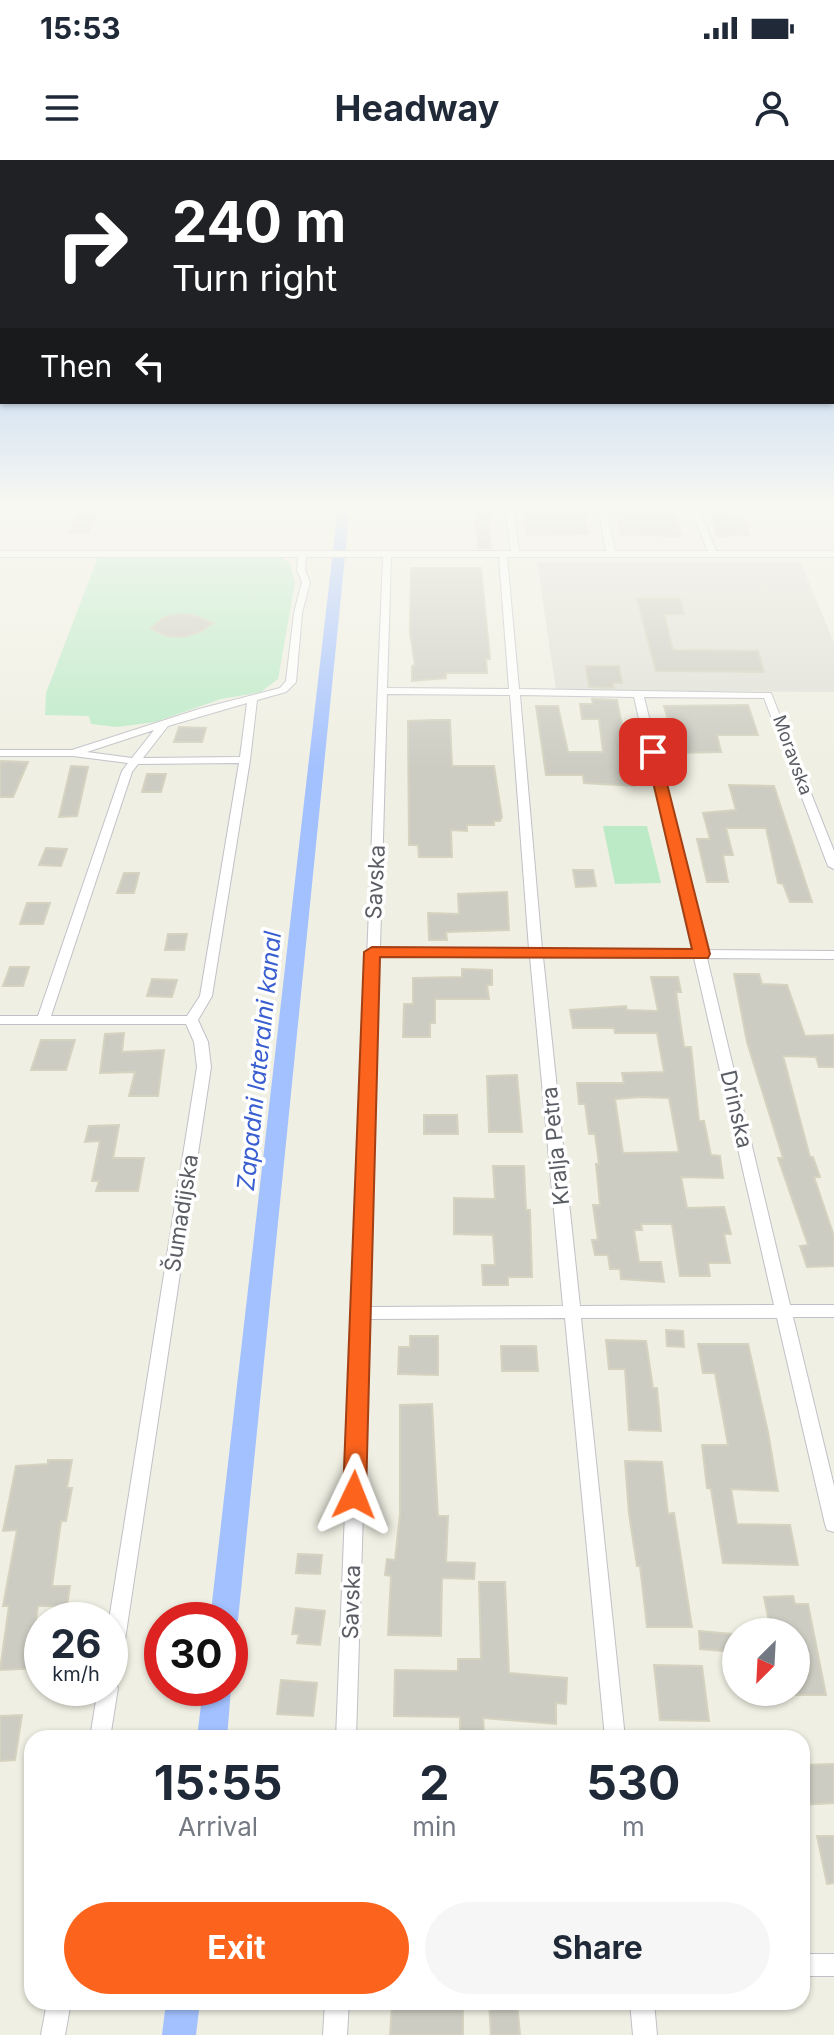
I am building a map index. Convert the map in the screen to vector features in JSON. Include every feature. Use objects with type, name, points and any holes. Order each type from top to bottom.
[{"type":"street","points":[[73,753],[225,704],[252,700],[283,690],[291,682],[303,594]]},
{"type":"street","name":"Savska","points":[[346,1730],[386,594]]},
{"type":"street","name":"Kralja Petra","points":[[510,594],[513,692],[536,953],[614,1730]]},
{"type":"street","points":[[384,691],[638,694]]},
{"type":"street","name":"Moravska","points":[[638,694],[763,694],[773,702],[834,866]]},
{"type":"street","name":"Drinska","points":[[638,694],[702,954],[834,1524]]},
{"type":"street","points":[[0,1020],[191,1020],[206,996],[252,700]]},
{"type":"street","points":[[43,1020],[121,786],[135,761],[164,724]]},
{"type":"street","points":[[0,753],[73,753],[135,761],[245,760]]},
{"type":"street","points":[[372,952],[834,955]]},
{"type":"street","name":"Šumadijska","points":[[121,1602],[204,1067],[201,1042],[191,1020]]},
{"type":"street","points":[[361,1313],[834,1311]]},
{"type":"street","points":[[101,1730],[105,1706]]},
{"type":"street","points":[[810,1965],[834,1965]]},
{"type":"street","points":[[53,2035],[58,2010]]},
{"type":"street","points":[[335,2035],[337,2010]]},
{"type":"street","points":[[643,2010],[645,2035]]},
{"type":"shaded area","points":[[542,594],[814,594],[834,643],[834,692],[556,690]]},
{"type":"green space","points":[[84,594],[293,594],[278,679],[261,692],[221,699],[155,722],[117,727],[91,724],[89,716],[45,715],[46,693]]},
{"type":"green space","points":[[603,826],[647,826],[661,883],[615,884]]},
{"type":"building","points":[[411,594],[484,594],[490,659],[486,659],[487,673],[446,673],[446,678],[412,681],[412,666],[415,665],[410,633]]},
{"type":"building","points":[[637,599],[680,599],[684,614],[664,614],[673,650],[758,651],[764,672],[656,671]]},
{"type":"building","points":[[181,614],[213,623],[200,632],[184,637],[166,636],[151,628],[165,617]]},
{"type":"building","points":[[586,666],[619,666],[622,683],[613,683],[614,688],[589,687]]},
{"type":"building","points":[[592,699],[617,700],[634,786],[584,783],[583,775],[546,775],[536,706],[558,706],[568,752],[603,752],[599,719],[582,719],[580,704],[593,704]]},
{"type":"building","points":[[748,705],[758,735],[717,735],[721,752],[676,753],[665,720],[668,720],[664,706]]},
{"type":"building","points":[[450,720],[452,766],[494,766],[502,817],[500,821],[494,821],[494,825],[467,825],[467,831],[451,830],[452,857],[419,857],[418,845],[409,845],[408,721]]},
{"type":"building","points":[[179,727],[206,728],[202,742],[174,742]]},
{"type":"building","points":[[0,761],[28,762],[13,797],[0,797]]},
{"type":"building","points":[[71,766],[88,767],[77,816],[59,817]]},
{"type":"building","points":[[147,774],[166,774],[161,792],[142,792]]},
{"type":"building","points":[[729,785],[774,786],[812,902],[790,902],[783,884],[778,883],[766,828],[726,828],[733,855],[723,855],[728,882],[707,882],[697,839],[710,839],[703,813],[736,810]]},
{"type":"building","points":[[46,848],[67,849],[61,866],[39,865]]},
{"type":"building","points":[[573,870],[593,870],[596,886],[576,887]]},
{"type":"building","points":[[124,873],[139,873],[134,893],[117,893]]},
{"type":"building","points":[[507,892],[509,930],[446,932],[447,940],[429,940],[428,913],[459,914],[458,894]]},
{"type":"building","points":[[27,903],[50,903],[43,924],[20,924]]},
{"type":"building","points":[[168,934],[187,934],[184,950],[165,950]]},
{"type":"building","points":[[10,967],[29,967],[23,986],[3,986]]},
{"type":"building","points":[[462,969],[492,970],[492,985],[487,985],[489,999],[435,999],[435,1023],[430,1023],[430,1037],[403,1037],[404,1004],[413,1004],[413,978],[462,977]]},
{"type":"building","points":[[734,974],[759,974],[762,984],[787,985],[805,1036],[834,1035],[834,1067],[819,1067],[816,1057],[783,1056],[810,1157],[813,1157],[820,1177],[814,1177],[834,1236],[834,1266],[807,1267],[800,1246],[808,1245],[778,1158],[783,1158],[747,1042]]},
{"type":"building","points":[[651,977],[678,977],[681,992],[676,992],[684,1047],[691,1047],[699,1121],[704,1121],[711,1155],[720,1156],[723,1178],[681,1177],[687,1208],[724,1207],[731,1234],[724,1234],[730,1263],[708,1263],[710,1276],[680,1276],[672,1224],[641,1224],[642,1230],[634,1230],[639,1262],[661,1262],[664,1282],[621,1279],[620,1269],[610,1269],[608,1255],[595,1255],[592,1240],[598,1240],[593,1205],[600,1205],[596,1164],[599,1164],[595,1134],[589,1134],[585,1104],[579,1104],[577,1083],[624,1083],[622,1073],[664,1072],[657,1033],[615,1033],[614,1028],[573,1028],[570,1010],[626,1006],[627,1010],[658,1011]],"holes":[[[669,1098],[679,1152],[623,1153],[615,1099]]]},
{"type":"building","points":[[152,979],[177,980],[172,997],[147,996]]},
{"type":"building","points":[[124,1033],[122,1052],[164,1050],[158,1096],[129,1096],[135,1072],[100,1073],[105,1034]]},
{"type":"building","points":[[41,1040],[75,1040],[66,1070],[31,1070]]},
{"type":"building","points":[[517,1075],[522,1132],[489,1132],[487,1076]]},
{"type":"building","points":[[424,1115],[457,1115],[458,1134],[424,1134]]},
{"type":"building","points":[[119,1125],[113,1158],[144,1158],[138,1191],[96,1191],[99,1181],[92,1181],[100,1141],[85,1142],[89,1126]]},
{"type":"building","points":[[493,1166],[524,1166],[526,1210],[530,1210],[532,1277],[508,1277],[508,1285],[483,1285],[482,1265],[495,1265],[493,1235],[454,1234],[454,1198],[495,1199]]},
{"type":"building","points":[[666,1330],[683,1331],[684,1347],[667,1346]]},
{"type":"building","points":[[410,1336],[438,1336],[438,1375],[398,1374],[399,1347],[410,1347]]},
{"type":"building","points":[[606,1340],[646,1341],[653,1388],[657,1388],[661,1431],[629,1430],[625,1369],[609,1369]]},
{"type":"building","points":[[698,1344],[748,1344],[778,1491],[731,1489],[737,1524],[790,1525],[798,1565],[723,1563],[711,1489],[707,1488],[702,1445],[728,1445],[715,1373],[703,1373]]},
{"type":"building","points":[[501,1346],[536,1346],[538,1371],[502,1371]]},
{"type":"building","points":[[432,1404],[438,1516],[448,1516],[446,1562],[475,1563],[474,1579],[442,1578],[441,1636],[388,1635],[391,1576],[385,1575],[387,1559],[395,1560],[400,1514],[400,1405]]},
{"type":"building","points":[[48,1460],[72,1460],[67,1488],[72,1488],[66,1521],[61,1521],[52,1586],[70,1586],[68,1602],[24,1602],[24,1669],[0,1670],[9,1606],[3,1606],[17,1530],[3,1531],[16,1466],[48,1464]]},
{"type":"building","points":[[625,1461],[662,1462],[668,1514],[674,1513],[692,1627],[647,1627],[640,1566],[637,1566],[629,1514]]},
{"type":"building","points":[[298,1554],[322,1555],[320,1574],[296,1573]]},
{"type":"building","points":[[479,1582],[505,1582],[509,1673],[567,1678],[566,1704],[556,1703],[556,1724],[483,1718],[484,1730],[460,1730],[460,1717],[394,1716],[395,1670],[458,1671],[458,1659],[481,1659]]},
{"type":"building","points":[[793,1596],[795,1604],[808,1604],[826,1695],[810,1695],[810,1618],[768,1618],[764,1597]]},
{"type":"building","points":[[296,1608],[325,1611],[320,1645],[297,1643],[299,1634],[292,1634]]},
{"type":"building","points":[[699,1631],[722,1633],[722,1651],[700,1649]]},
{"type":"building","points":[[654,1665],[702,1666],[709,1721],[660,1720]]},
{"type":"building","points":[[281,1680],[317,1683],[313,1716],[277,1714]]},
{"type":"building","points":[[22,1715],[15,1760],[0,1761],[0,1716]]},
{"type":"building","points":[[834,1764],[834,1803],[810,1804],[810,1765]]},
{"type":"building","points":[[817,1836],[834,1836],[834,1883],[827,1884]]},
{"type":"building","points":[[392,2010],[463,2010],[463,2035],[390,2035]]},
{"type":"building","points":[[489,2010],[518,2010],[520,2035],[491,2035]]},
{"type":"waterway","name":"Zapadni lateralni kanal","points":[[226,1602],[335,594]]},
{"type":"waterway","name":"Zapadni lateralni kanal","points":[[213,1730],[215,1706]]},
{"type":"waterway","name":"Zapadni lateralni kanal","points":[[179,2035],[182,2010]]},
{"type":"route","points":[[354,1495],[372,952],[702,954],[653,752]]}]
